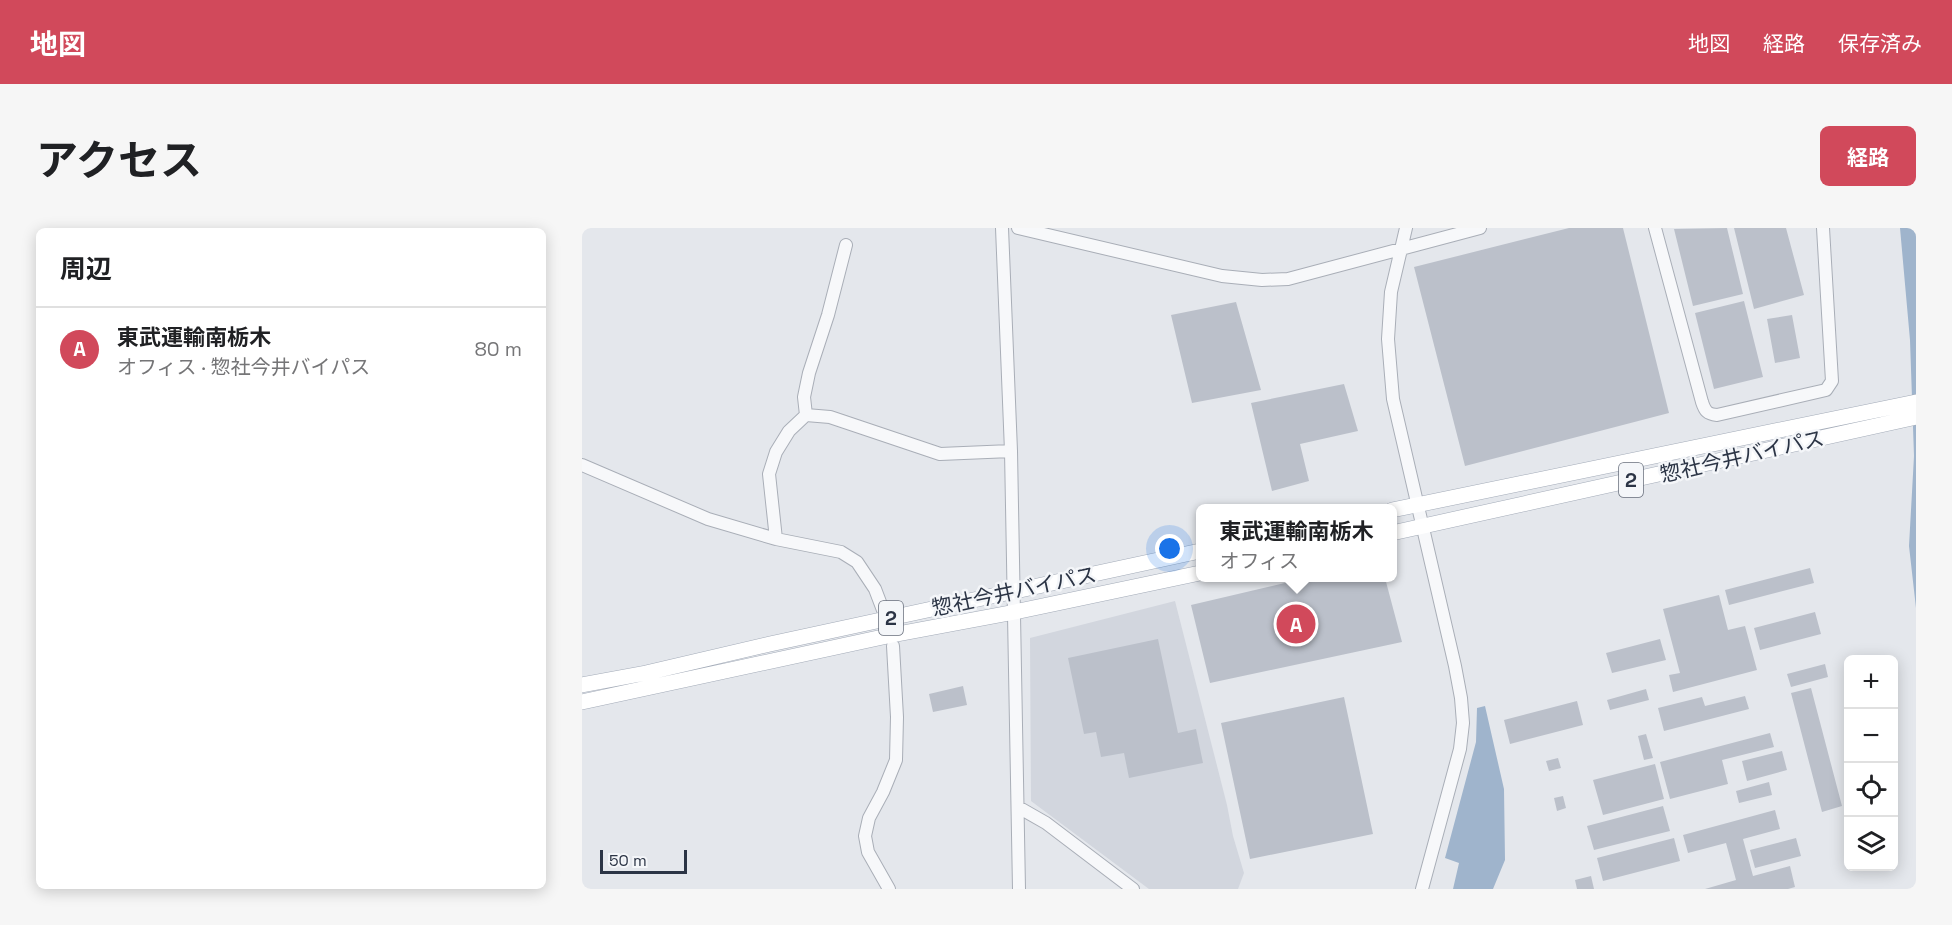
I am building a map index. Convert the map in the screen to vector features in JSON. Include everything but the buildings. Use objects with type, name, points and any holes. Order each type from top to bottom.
[{"type":"main road","name":"惣社今井バイパス","points":[[1397,532],[1870,420],[1916,402]]},
{"type":"main road","name":"惣社今井バイパス","points":[[1397,509],[1870,420],[1916,417]]},
{"type":"main road","name":"惣社今井バイパス","points":[[582,685],[646,673],[1196,552]]},
{"type":"main road","name":"惣社今井バイパス","points":[[582,702],[892,635],[1196,574]]},
{"type":"street","points":[[1002,228],[1011,451],[1019,889]]},
{"type":"street","points":[[1018,228],[1222,276],[1262,280],[1288,279],[1480,228]]},
{"type":"street","points":[[1406,228],[1391,292],[1388,339],[1393,399],[1455,666],[1463,723],[1460,749],[1422,889]]},
{"type":"street","points":[[1655,228],[1701,402],[1705,411],[1717,415],[1826,390],[1832,381],[1823,228]]},
{"type":"street","points":[[806,415],[804,397],[807,381],[828,315],[846,245]]},
{"type":"street","points":[[776,539],[769,474],[776,452],[789,431],[806,415],[830,417],[940,454],[1011,451]]},
{"type":"street","points":[[582,465],[708,519],[776,539],[841,552],[857,562],[875,589],[883,610]]},
{"type":"street","points":[[889,889],[868,852],[865,836],[869,818],[896,760],[897,717],[893,646]]},
{"type":"street","points":[[1018,807],[1046,823],[1133,889]]},
{"type":"shaded area","points":[[1175,601],[1244,873],[1238,889],[1149,889],[1031,801],[1030,638]]},
{"type":"water","points":[[1900,228],[1916,228],[1916,608],[1909,546],[1914,456],[1910,340]]},
{"type":"water","points":[[1485,706],[1504,789],[1505,860],[1493,889],[1453,889],[1459,863],[1445,858],[1476,742],[1477,708]]},
{"type":"place","name":"東武運輸南栃木","points":[[1296,624]]}]
